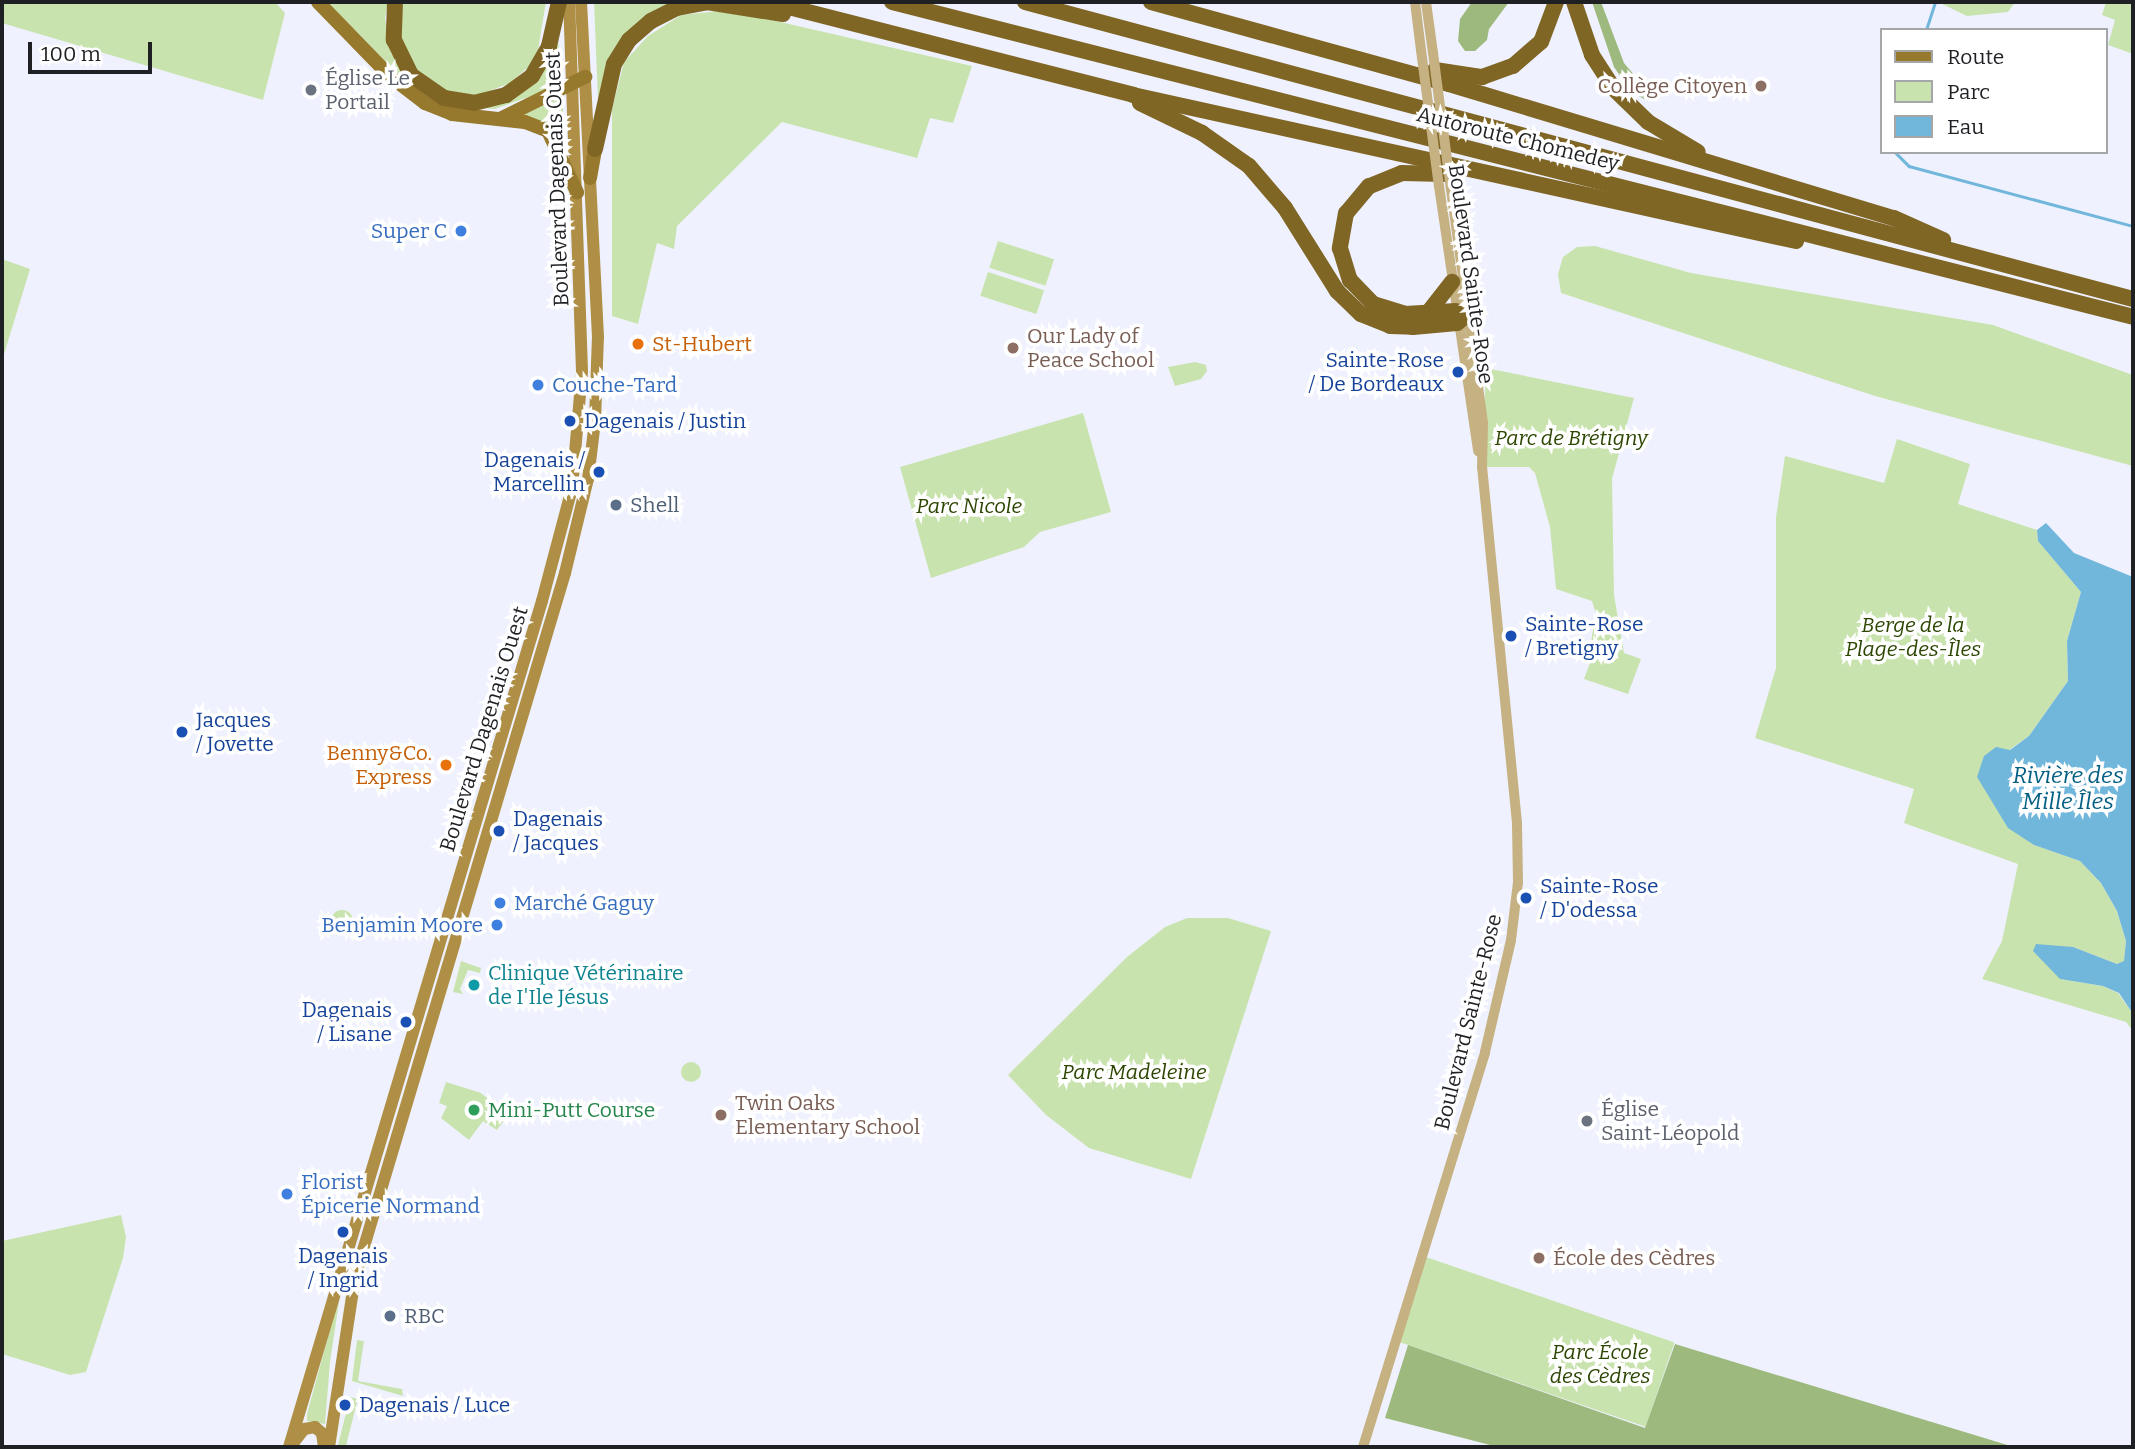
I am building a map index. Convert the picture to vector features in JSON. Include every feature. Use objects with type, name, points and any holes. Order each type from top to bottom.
[{"type":"highway","points":[[395,2],[394,40],[411,75],[444,98],[474,103],[506,95],[532,76],[549,46],[559,2]]},
{"type":"highway","points":[[769,2],[1113,90],[1724,229],[1912,261]]},
{"type":"highway","name":"Autoroute Chomedey","points":[[892,2],[2133,317]]},
{"type":"highway","name":"Autoroute Chomedey","points":[[1025,2],[2133,299]]},
{"type":"highway","points":[[1150,2],[1370,61],[1894,218],[1990,260]]},
{"type":"highway","points":[[1370,61],[1475,77],[1497,74],[1536,48],[1549,25],[1556,2]]},
{"type":"highway","points":[[1574,2],[1592,55],[1627,104],[1656,128],[1725,167]]},
{"type":"highway","points":[[595,149],[606,87],[617,58],[640,30],[677,8],[720,3],[886,33]]},
{"type":"highway","points":[[1113,90],[1202,133],[1249,166],[1285,208],[1337,291],[1361,314],[1398,327],[1460,316]]},
{"type":"highway","points":[[1460,316],[1386,310],[1358,291],[1340,254],[1346,213],[1363,190],[1394,174],[1488,175]]},
{"type":"highway","points":[[1427,314],[1452,282]]},
{"type":"main road","points":[[318,2],[418,99],[452,114],[502,118],[548,131],[578,192]]},
{"type":"main road","name":"Boulevard Dagenais Ouest","points":[[327,1447],[355,1277],[584,502],[598,368],[590,178],[569,2]]},
{"type":"main road","name":"Boulevard Dagenais Ouest","points":[[289,1447],[563,530],[576,456],[582,388],[578,192],[581,2]]},
{"type":"main road","points":[[502,118],[579,81]]},
{"type":"main road","points":[[590,178],[595,149]]},
{"type":"main road","points":[[289,1447],[304,1429],[312,1427],[322,1433],[327,1447]]},
{"type":"street","name":"Boulevard Sainte-Rose","points":[[1363,1447],[1485,1052],[1482,1045],[1511,940],[1518,882],[1517,823],[1482,467],[1460,316],[1451,189],[1427,52],[1415,2]]},
{"type":"street","name":"Boulevard Sainte-Rose","points":[[1426,2],[1427,52],[1439,186],[1452,282],[1460,316]]},
{"type":"green space","points":[[2,2],[275,2],[285,13],[263,100],[2,23]]},
{"type":"green space","points":[[327,2],[388,2],[385,18],[391,53],[421,92],[504,102],[558,38],[562,85],[495,109],[439,104],[408,84]]},
{"type":"green space","points":[[403,2],[546,2],[538,50],[533,63],[510,83],[479,95],[451,94],[416,71],[402,49],[398,19]]},
{"type":"green space","points":[[594,2],[678,2],[609,60],[598,100]]},
{"type":"green space","points":[[1472,2],[1509,2],[1489,29],[1487,40],[1475,51],[1465,51],[1458,41],[1460,19]]},
{"type":"green space","points":[[1592,2],[1601,2],[1624,63],[1652,96],[1648,101],[1631,92],[1614,67]]},
{"type":"green space","points":[[1938,2],[2015,2],[2008,12],[1967,16]]},
{"type":"green space","points":[[2106,2],[2133,2],[2133,54],[2108,45],[2115,20],[2102,15]]},
{"type":"green space","points":[[728,10],[972,66],[953,123],[930,118],[917,158],[782,122],[677,226],[674,249],[657,243],[638,324],[612,316],[612,109],[624,62],[648,36],[681,15]]},
{"type":"green space","points":[[563,97],[563,147],[515,118],[537,108]]},
{"type":"green space","points":[[998,241],[1054,259],[1045,286],[989,268]]},
{"type":"green space","points":[[1595,246],[1691,273],[1993,325],[2133,375],[2133,466],[1875,396],[1561,293],[1558,274],[1563,257],[1577,247]]},
{"type":"green space","points":[[2,259],[30,269],[2,361]]},
{"type":"green space","points":[[988,272],[1044,290],[1036,314],[980,296]]},
{"type":"green space","points":[[1195,362],[1206,365],[1207,371],[1201,379],[1175,386],[1168,367]]},
{"type":"green space","name":"Parc de Brétigny","points":[[1486,368],[1634,398],[1612,479],[1614,595],[1624,653],[1641,659],[1628,694],[1584,679],[1597,644],[1591,641],[1596,614],[1592,601],[1556,589],[1550,527],[1535,473],[1529,467],[1482,467]]},
{"type":"green space","name":"Parc Nicole","points":[[1083,413],[1111,512],[1040,532],[1024,547],[931,578],[900,467]]},
{"type":"green space","name":"Berge de la Plage-des-Îles","points":[[1897,439],[1970,464],[1958,504],[2037,530],[2038,541],[2081,592],[2067,641],[2068,681],[2029,736],[2009,750],[2034,845],[2080,861],[2101,883],[2117,911],[2126,941],[2124,962],[2117,964],[2073,947],[2060,979],[2103,986],[2118,993],[2133,1014],[2133,1031],[2126,1022],[1982,979],[2002,941],[2018,864],[1904,823],[1914,789],[1755,738],[1776,668],[1776,517],[1785,456],[1884,483]]},
{"type":"green space","points":[[342,910],[350,913],[353,921],[350,929],[342,932],[334,929],[331,921],[334,913]]},
{"type":"green space","name":"Parc Madeleine","points":[[1187,918],[1228,918],[1271,931],[1191,1179],[1089,1148],[1046,1115],[1008,1075],[1127,957],[1165,927]]},
{"type":"green space","points":[[461,961],[481,968],[480,973],[468,970],[460,989],[463,994],[453,992]]},
{"type":"green space","points":[[687,1062],[695,1062],[701,1072],[695,1082],[687,1082],[681,1076],[681,1068]]},
{"type":"green space","name":"Mini-Putt Course","points":[[446,1082],[481,1093],[508,1115],[497,1130],[483,1121],[469,1140],[441,1118],[447,1106],[439,1103]]},
{"type":"green space","points":[[121,1215],[126,1237],[123,1258],[86,1372],[70,1375],[2,1354],[2,1241]]},
{"type":"green space","name":"Parc École des Cèdres","points":[[1423,1256],[1675,1343],[1646,1427],[1394,1340]]},
{"type":"green space","points":[[341,1289],[330,1362],[325,1424],[307,1421],[307,1414]]},
{"type":"green space","points":[[357,1340],[364,1341],[358,1381],[402,1389],[403,1396],[352,1381]]},
{"type":"green space","points":[[1675,1344],[2014,1447],[1498,1447],[1385,1418],[1408,1345],[1645,1428]]},
{"type":"green space","points":[[350,1397],[358,1399],[346,1447],[338,1446]]},
{"type":"water","name":"Rivière des Mille Îles","points":[[2046,523],[2074,553],[2133,577],[2133,1014],[2119,993],[2103,986],[2060,979],[2033,951],[2036,944],[2073,947],[2117,964],[2124,961],[2126,941],[2117,911],[2101,883],[2080,861],[2034,845],[2008,828],[1977,777],[1984,756],[1996,747],[2010,750],[2029,736],[2068,681],[2067,641],[2081,592],[2038,541],[2037,530]]},
{"type":"waterway","points":[[1927,28],[1935,2]]},
{"type":"waterway","points":[[1897,154],[1909,166],[2133,226]]},
{"type":"place","name":"Collège Citoyen","points":[[1761,86]]},
{"type":"place","name":"Église Le Portail","points":[[311,90]]},
{"type":"place","name":"Super C","points":[[461,231]]},
{"type":"place","name":"St-Hubert","points":[[638,344]]},
{"type":"place","name":"Our Lady of Peace School","points":[[1013,348]]},
{"type":"place","name":"Sainte-Rose / De Bordeaux","points":[[1458,372]]},
{"type":"place","name":"Couche-Tard","points":[[538,385]]},
{"type":"place","name":"Dagenais / Justin","points":[[570,421]]},
{"type":"place","name":"Dagenais / Marcellin","points":[[599,472]]},
{"type":"place","name":"Shell","points":[[616,505]]},
{"type":"place","name":"Sainte-Rose / Bretigny","points":[[1511,636]]},
{"type":"place","name":"Jacques / Jovette","points":[[182,732]]},
{"type":"place","name":"Benny&Co. Express","points":[[446,765]]},
{"type":"place","name":"Dagenais / Jacques","points":[[499,831]]},
{"type":"place","name":"Sainte-Rose / D'odessa","points":[[1526,898]]},
{"type":"place","name":"Marché Gaguy","points":[[500,903]]},
{"type":"place","name":"Benjamin Moore","points":[[497,925]]},
{"type":"place","name":"Clinique Vétérinaire de I'Ile Jésus","points":[[474,985]]},
{"type":"place","name":"Dagenais / Lisane","points":[[406,1022]]},
{"type":"place","name":"Mini-Putt Course","points":[[474,1110]]},
{"type":"place","name":"Twin Oaks Elementary School","points":[[721,1115]]},
{"type":"place","name":"Église Saint-Léopold","points":[[1587,1121]]},
{"type":"place","name":"Florist Épicerie Normand","points":[[287,1194]]},
{"type":"place","name":"Dagenais / Ingrid","points":[[343,1232]]},
{"type":"place","name":"École des Cèdres","points":[[1539,1258]]},
{"type":"place","name":"RBC","points":[[390,1316]]},
{"type":"place","name":"Dagenais / Luce","points":[[345,1405]]}]
